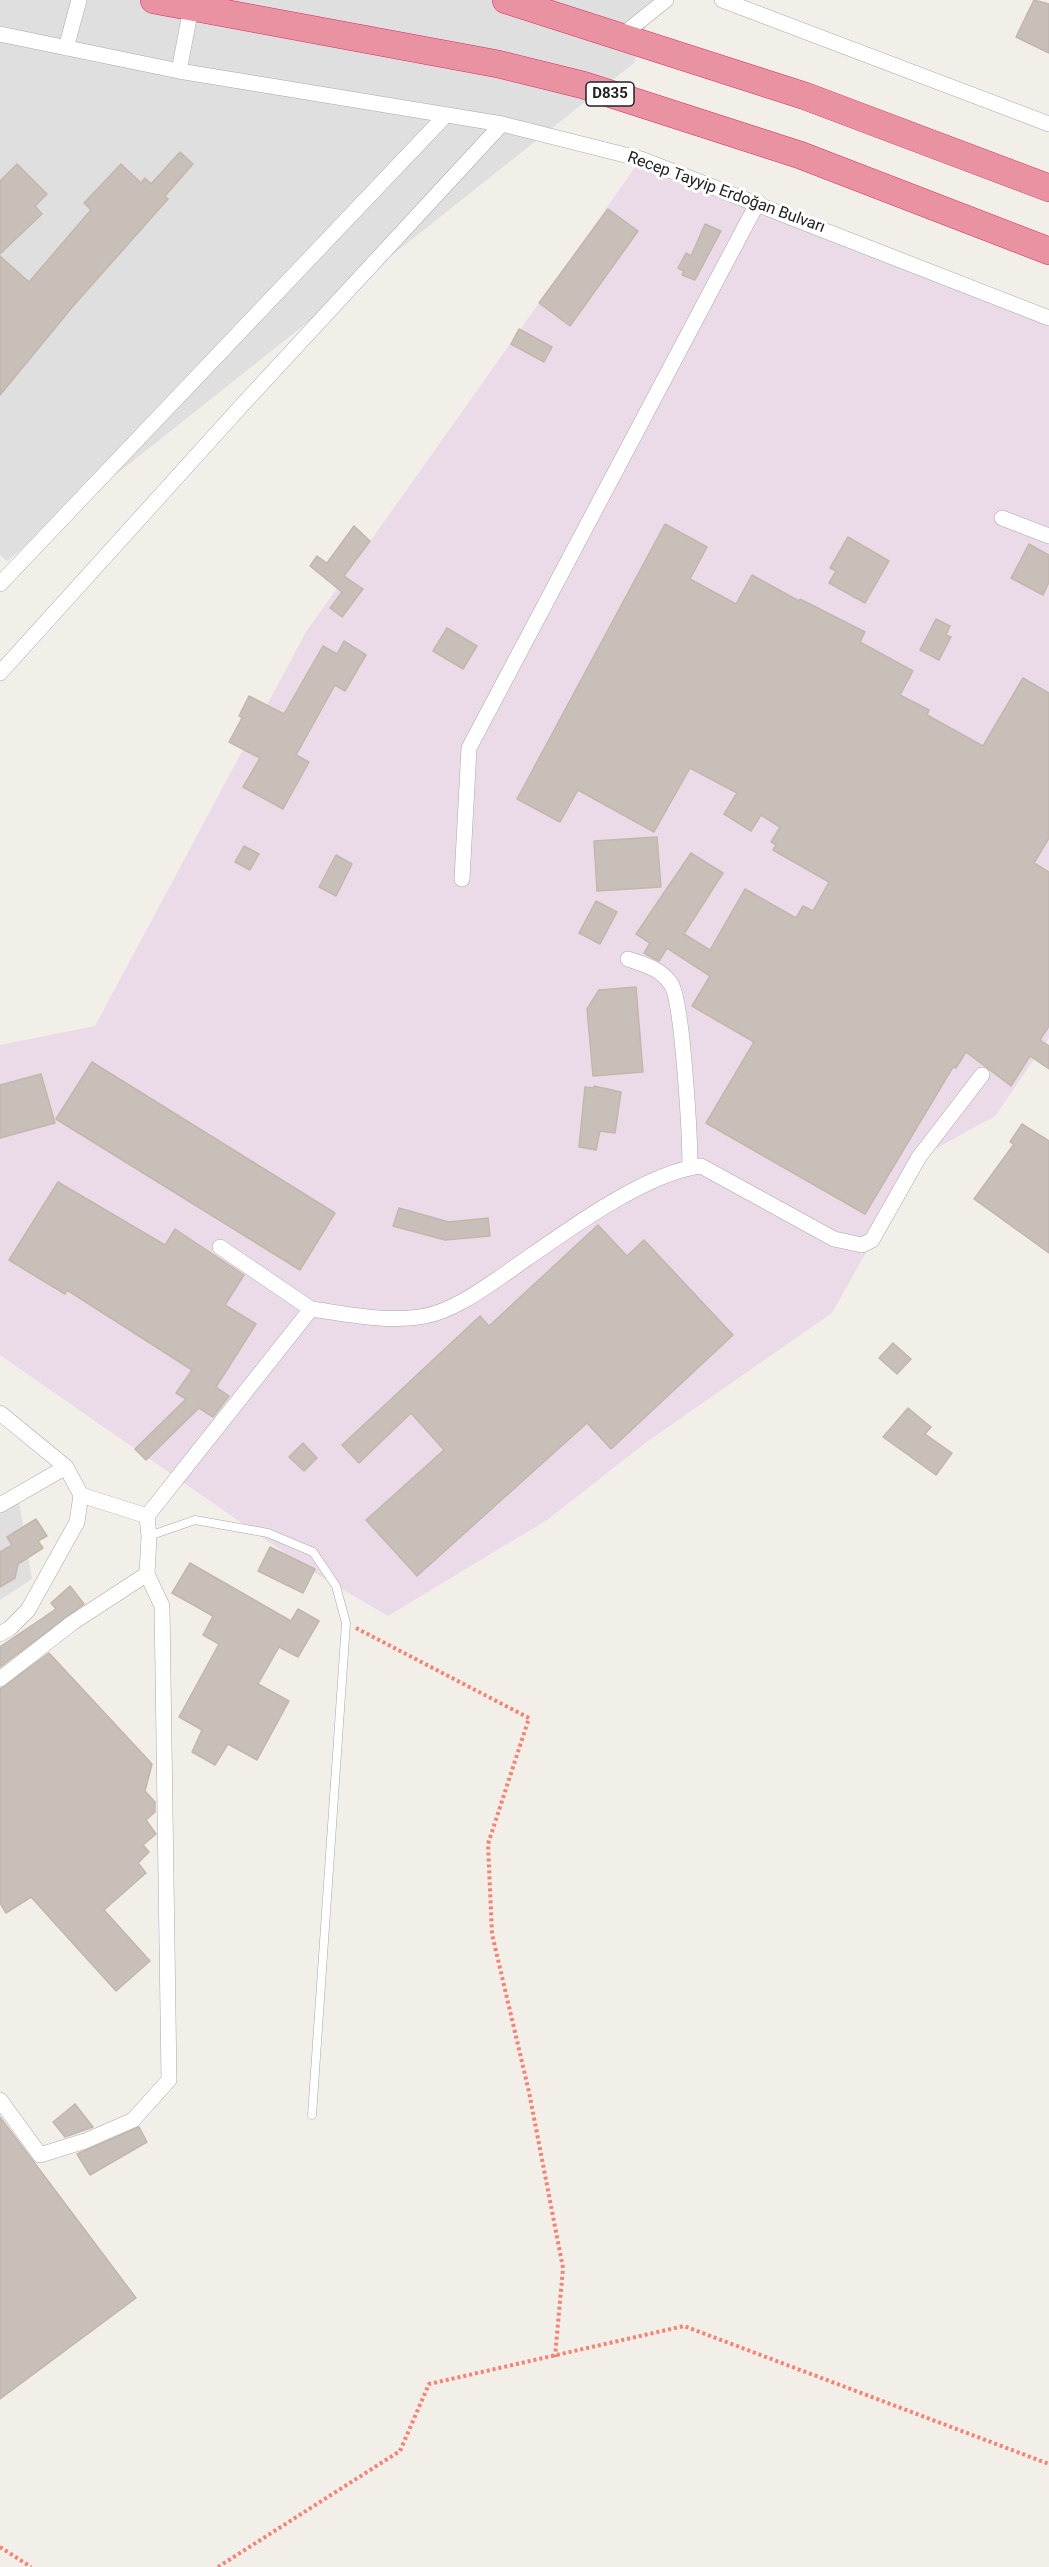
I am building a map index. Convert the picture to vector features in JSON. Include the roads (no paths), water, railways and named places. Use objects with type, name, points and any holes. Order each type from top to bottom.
[{"type":"highway","name":"D835","points":[[154,0],[498,64],[583,85],[800,155],[1049,251]]},
{"type":"highway","points":[[506,0],[805,96],[1049,188]]},
{"type":"street","points":[[66,48],[79,0]]},
{"type":"street","points":[[621,36],[666,0]]},
{"type":"street","points":[[722,0],[1048,119]]},
{"type":"street","points":[[179,71],[191,8]]},
{"type":"street","name":"Recep Tayyip Erdoğan Bulvarı","points":[[0,34],[179,71],[502,124],[641,159],[758,202],[1049,318]]},
{"type":"street","points":[[0,584],[446,115]]},
{"type":"street","points":[[0,673],[243,402],[502,124]]},
{"type":"street","points":[[462,879],[469,748],[758,202]]},
{"type":"street","points":[[1002,518],[1049,536]]},
{"type":"street","points":[[628,959],[657,968],[672,986],[685,1078],[690,1168]]},
{"type":"street","points":[[220,1247],[311,1309],[374,1318],[426,1316],[475,1295],[622,1197],[660,1177],[701,1166],[834,1239],[862,1245],[872,1240],[919,1157],[982,1075]]},
{"type":"street","points":[[0,2100],[40,2155],[85,2141],[133,2120],[169,2080],[162,1606],[147,1574],[149,1536],[147,1516],[311,1309]]},
{"type":"street","points":[[0,1413],[66,1467],[81,1495],[77,1522],[28,1610],[0,1635]]},
{"type":"street","points":[[1,1504],[66,1467]]},
{"type":"street","points":[[81,1495],[147,1516]]},
{"type":"street","points":[[0,1679],[72,1623],[147,1574]]},
{"type":"lane","points":[[149,1536],[195,1520],[268,1533],[313,1552],[336,1586],[346,1623],[312,2115]]}]
